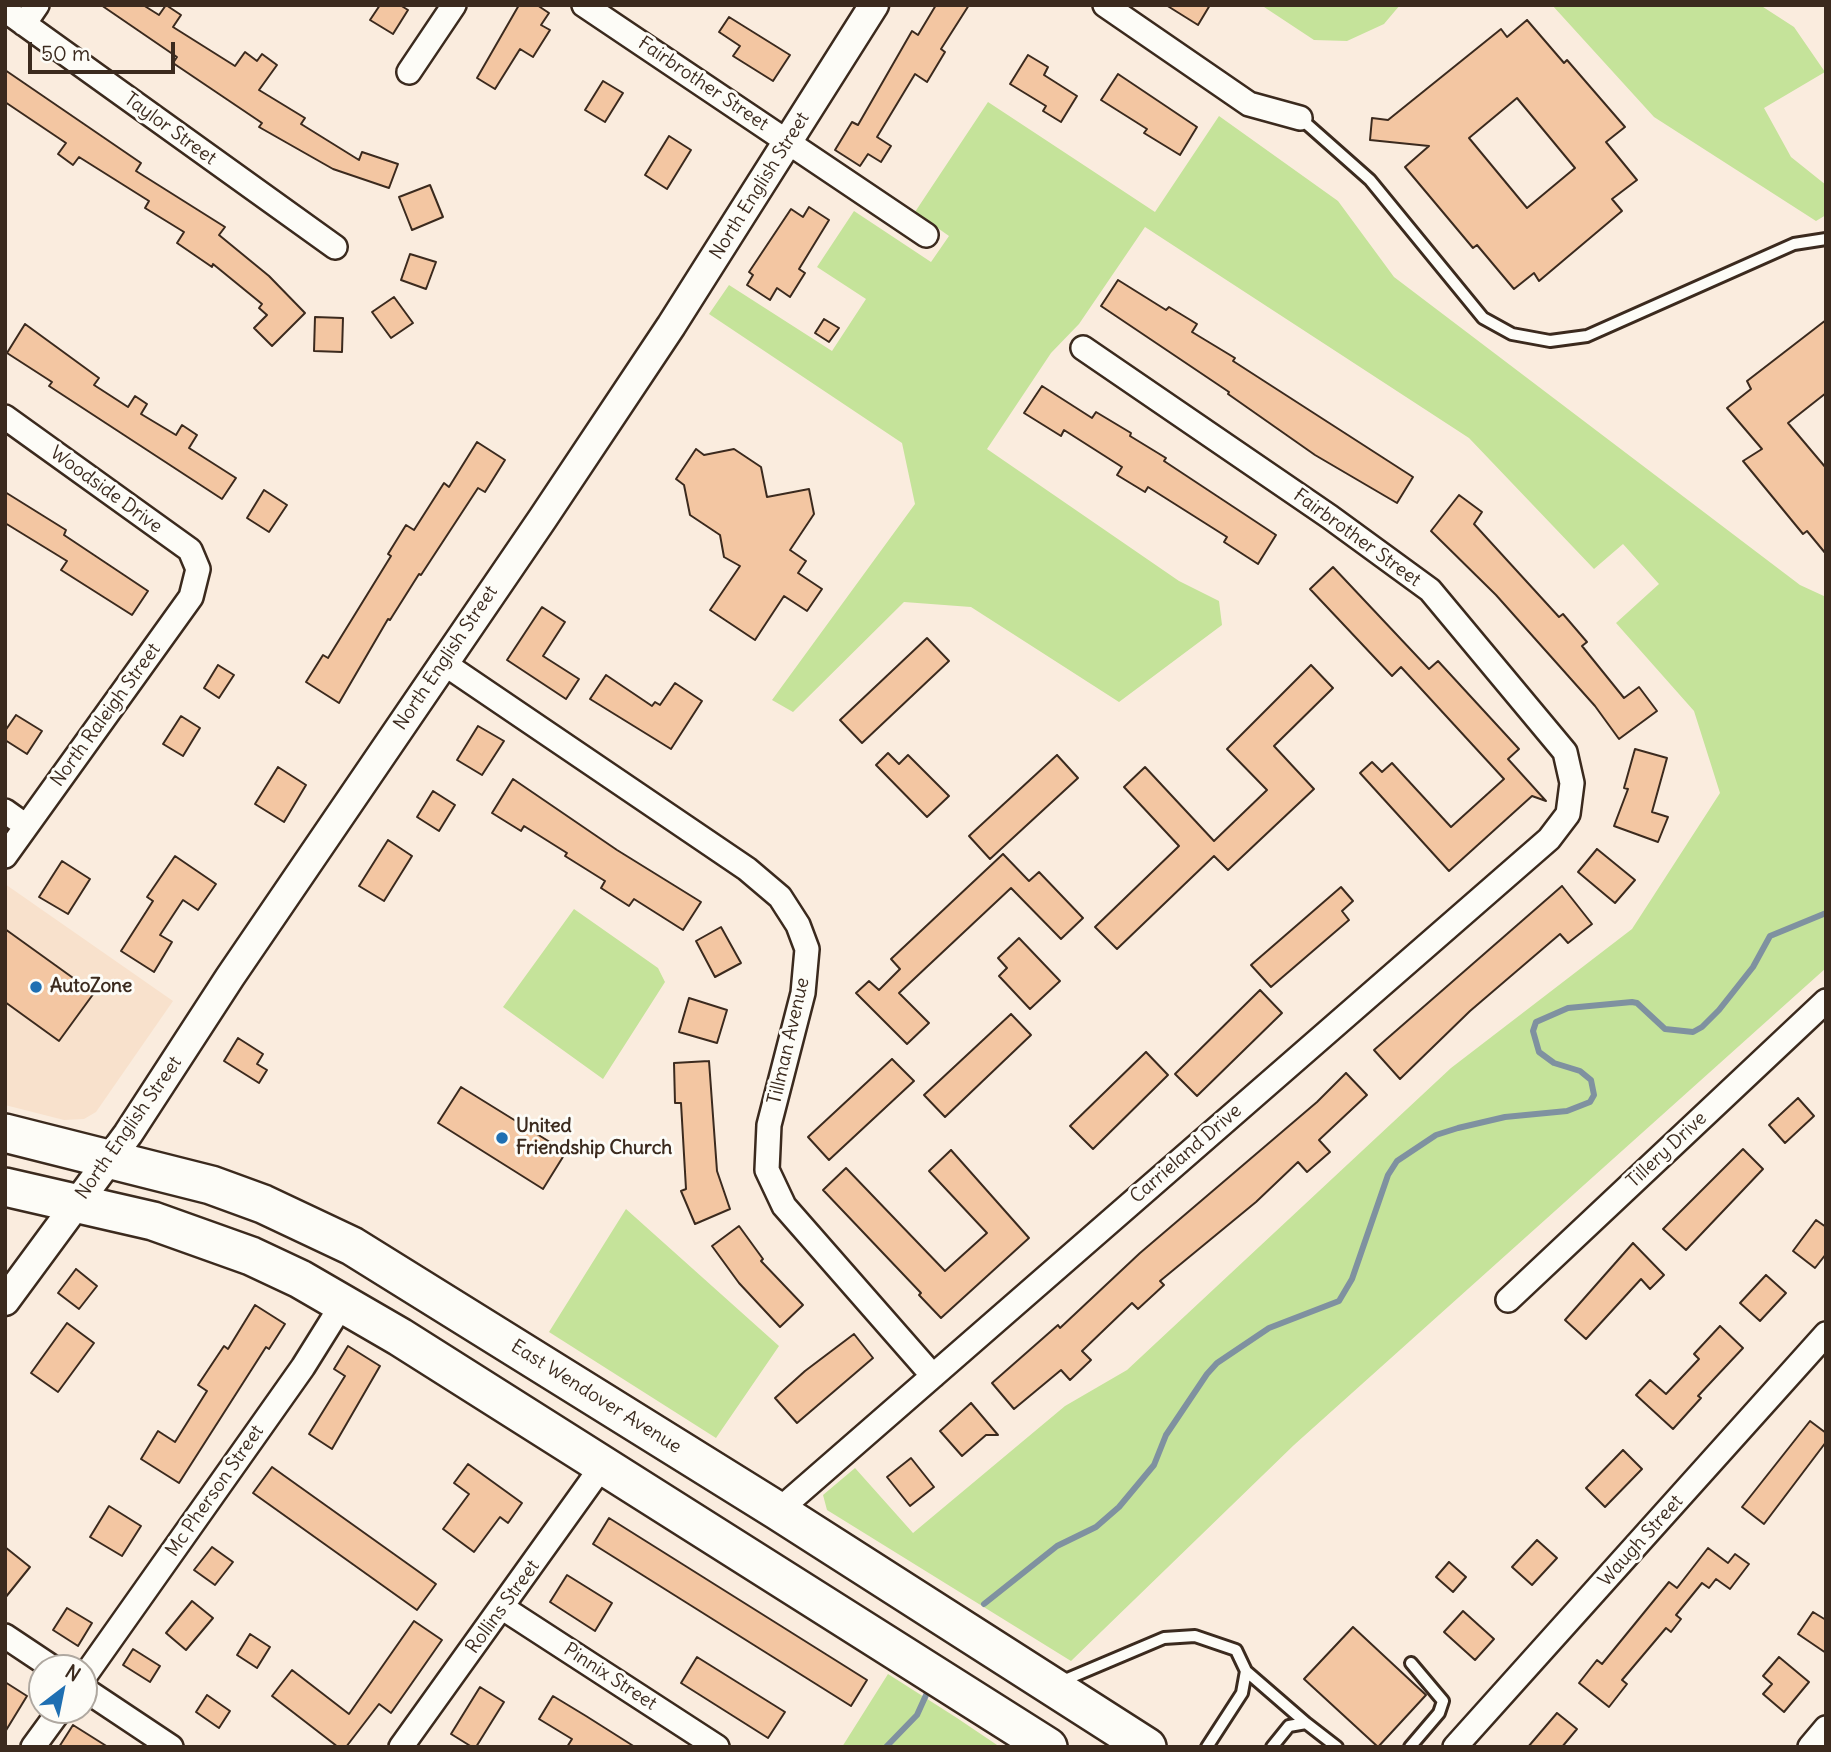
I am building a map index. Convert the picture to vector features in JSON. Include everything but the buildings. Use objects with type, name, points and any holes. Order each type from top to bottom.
[{"type":"highway","name":"East Wendover Avenue","points":[[5,1133],[110,1157],[211,1185],[263,1204],[352,1246],[778,1511],[1147,1747]]},
{"type":"highway","points":[[5,1187],[78,1201],[205,1238],[300,1279],[603,1465],[1048,1747]]},
{"type":"street","points":[[409,72],[454,5]]},
{"type":"street","name":"Fairbrother Street","points":[[584,5],[926,235]]},
{"type":"street","name":"North English Street","points":[[5,1301],[110,1157],[663,338],[874,5]]},
{"type":"street","points":[[1105,5],[1249,104],[1300,118]]},
{"type":"street","name":"Taylor Street","points":[[5,10],[31,15],[335,247]]},
{"type":"street","name":"Fairbrother Street","points":[[1083,348],[1330,517],[1430,590],[1565,752],[1572,783]]},
{"type":"street","name":"Woodside Drive","points":[[5,417],[190,551],[198,569]]},
{"type":"street","name":"North Raleigh Street","points":[[5,856],[191,597],[198,569]]},
{"type":"street","name":"Tillman Avenue","points":[[442,662],[747,869],[780,897],[798,925],[807,949],[803,993],[769,1125],[767,1170],[784,1206],[933,1376]]},
{"type":"street","name":"Carrieland Drive","points":[[778,1511],[1549,839],[1568,814],[1572,783]]},
{"type":"street","points":[[5,811],[26,826]]},
{"type":"street","name":"Tillery Drive","points":[[1508,1300],[1826,1001]]},
{"type":"street","name":"Mc Pherson Street","points":[[98,1658],[295,1377],[343,1303]]},
{"type":"street","name":"Waugh Street","points":[[1455,1747],[1826,1335]]},
{"type":"street","name":"Rollins Street","points":[[401,1747],[603,1465]]},
{"type":"street","name":"Pinnix Street","points":[[503,1608],[717,1747]]},
{"type":"street","points":[[5,1636],[32,1654]]},
{"type":"street","points":[[98,1698],[171,1747]]},
{"type":"street","points":[[33,1747],[50,1724]]},
{"type":"street","points":[[1810,1747],[1826,1728]]},
{"type":"lane","points":[[1300,118],[1370,180],[1483,318],[1512,334],[1550,341],[1587,336],[1794,244],[1826,239]]},
{"type":"lane","points":[[1051,1686],[1164,1638],[1195,1636],[1236,1650],[1246,1671],[1337,1747]]},
{"type":"lane","points":[[1410,1747],[1439,1713],[1443,1701],[1411,1663]]},
{"type":"lane","points":[[1207,1747],[1242,1693],[1246,1671]]},
{"type":"lane","points":[[1272,1747],[1289,1726],[1306,1723]]},
{"type":"shaded area","points":[[5,884],[173,1001],[96,1112],[84,1119],[64,1120],[5,1105]]},
{"type":"green space","points":[[1261,5],[1400,5],[1384,24],[1347,41],[1314,40]]},
{"type":"green space","points":[[1552,5],[1760,5],[1794,27],[1825,72],[1764,108],[1791,157],[1826,185],[1826,215],[1816,221],[1654,117]]},
{"type":"green space","points":[[988,102],[1155,212],[1219,116],[1338,201],[1394,277],[1800,585],[1826,597],[1826,968],[1294,1445],[1071,1661],[827,1510],[823,1495],[855,1468],[913,1533],[1065,1406],[1127,1370],[1451,1068],[1632,929],[1720,793],[1694,711],[1616,623],[1659,584],[1623,544],[1594,569],[1469,438],[1145,227],[1079,324],[1051,353],[987,449],[1179,581],[1219,601],[1222,625],[1119,702],[971,607],[904,602],[793,712],[772,700],[915,504],[902,443],[709,314],[729,285],[832,351],[866,299],[817,267],[854,211],[931,262],[949,236],[915,212]]},
{"type":"green space","points":[[574,909],[658,968],[665,982],[603,1079],[503,1007]]},
{"type":"green space","points":[[626,1209],[779,1346],[716,1438],[549,1332]]},
{"type":"green space","points":[[888,1674],[957,1718],[1000,1747],[842,1747]]},
{"type":"waterway","points":[[984,1604],[1057,1546],[1096,1527],[1119,1507],[1154,1465],[1166,1435],[1217,1363],[1269,1328],[1339,1301],[1352,1279],[1388,1175],[1397,1161],[1436,1135],[1458,1128],[1505,1117],[1567,1111],[1590,1102],[1594,1095],[1591,1080],[1580,1071],[1554,1063],[1539,1052],[1533,1031],[1536,1022],[1568,1008],[1632,1002],[1637,1003],[1665,1029],[1693,1032],[1719,1010],[1753,967],[1770,936],[1826,913]]},
{"type":"waterway","points":[[886,1747],[917,1715],[927,1693]]},
{"type":"place","name":"AutoZone","points":[[36,987]]},
{"type":"place","name":"United Friendship Church","points":[[502,1138]]}]
